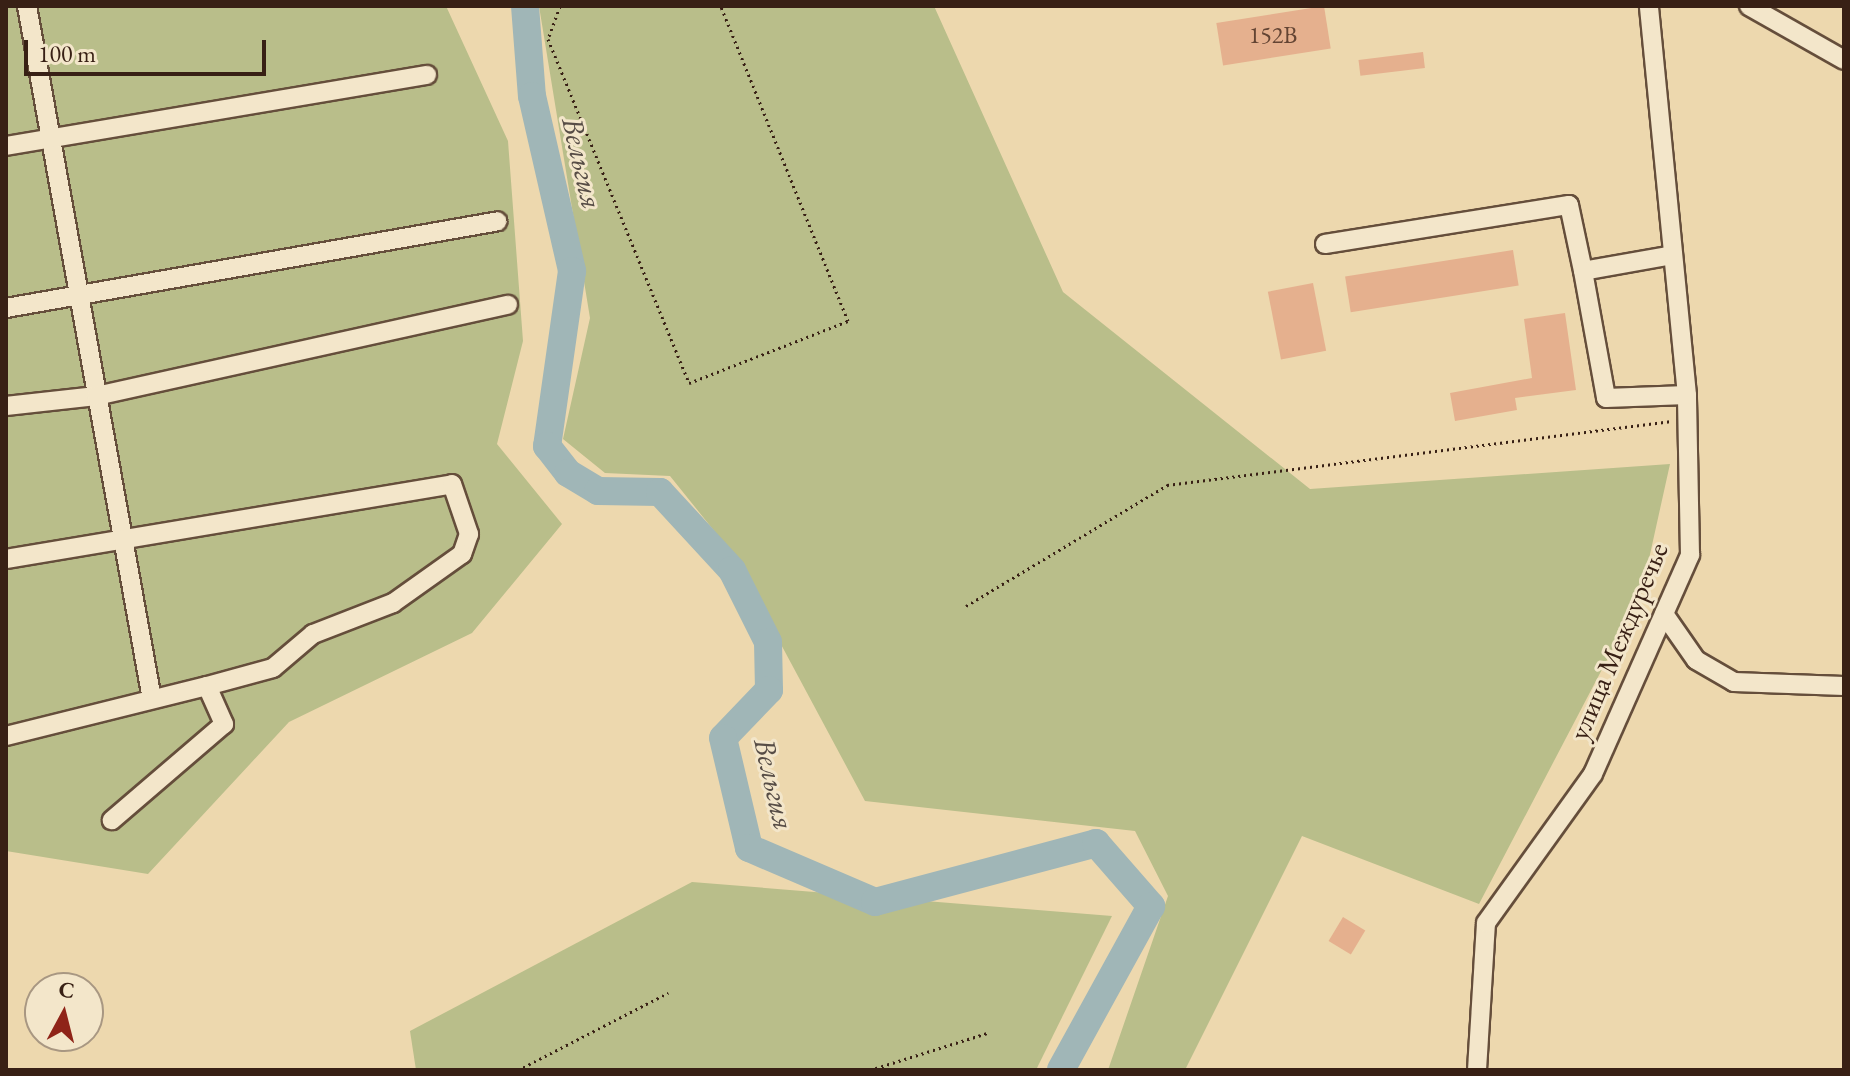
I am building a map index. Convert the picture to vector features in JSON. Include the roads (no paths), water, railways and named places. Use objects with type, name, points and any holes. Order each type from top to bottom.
[{"type":"street","points":[[27,6],[77,297],[152,699]]},
{"type":"street","name":"улица Междуречье","points":[[1477,1070],[1486,923],[1593,774],[1690,555],[1689,419],[1649,6]]},
{"type":"street","points":[[1749,6],[1844,60]]},
{"type":"street","points":[[6,146],[427,75]]},
{"type":"street","points":[[1325,244],[1569,205],[1606,398],[1687,395]]},
{"type":"street","points":[[6,308],[497,221]]},
{"type":"street","points":[[1583,271],[1673,255]]},
{"type":"street","points":[[6,406],[96,396],[508,305]]},
{"type":"street","points":[[6,559],[452,484],[469,534],[462,554],[393,603],[313,634],[273,668],[6,736]]},
{"type":"street","points":[[1664,614],[1696,660],[1734,682],[1844,686]]},
{"type":"street","points":[[112,820],[224,724],[207,686]]},
{"type":"waterway","name":"Вельгия","points":[[525,6],[532,96],[572,271],[547,446],[568,473],[598,491],[660,492],[732,570],[768,642],[769,690],[723,738],[749,848],[875,902],[1096,843],[1151,906],[1061,1070]]}]
